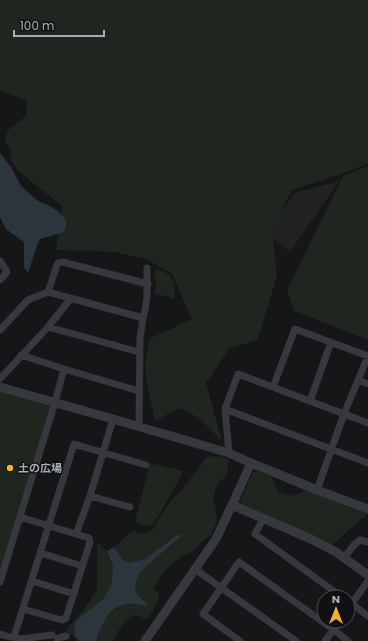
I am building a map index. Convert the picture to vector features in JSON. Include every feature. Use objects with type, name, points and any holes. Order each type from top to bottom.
[{"type":"street","points":[[0,261],[7,272],[0,280]]},
{"type":"street","points":[[48,292],[56,265],[60,262],[148,284]]},
{"type":"street","points":[[139,427],[139,352],[148,284],[147,268]]},
{"type":"street","points":[[0,330],[28,300],[48,292],[143,318]]},
{"type":"street","points":[[0,379],[48,327],[71,298]]},
{"type":"street","points":[[48,327],[139,352]]},
{"type":"street","points":[[273,387],[295,329],[368,356],[344,414],[317,490]]},
{"type":"street","points":[[310,401],[331,342]]},
{"type":"street","points":[[22,355],[139,391]]},
{"type":"street","points":[[0,582],[64,369]]},
{"type":"street","points":[[229,453],[225,409],[238,374],[368,423]]},
{"type":"street","points":[[358,380],[368,384]]},
{"type":"street","points":[[0,387],[229,453],[317,490],[368,508]]},
{"type":"street","points":[[225,409],[368,463]]},
{"type":"street","points":[[76,534],[90,496],[113,419]]},
{"type":"street","points":[[18,639],[23,609],[74,444],[146,465]]},
{"type":"street","points":[[144,641],[216,539],[251,463]]},
{"type":"street","points":[[90,496],[130,507]]},
{"type":"street","points":[[232,505],[311,539],[336,552],[368,575]]},
{"type":"street","points":[[20,517],[89,538],[90,542],[66,618],[62,620],[23,609]]},
{"type":"street","points":[[263,519],[255,534],[331,589]]},
{"type":"street","points":[[344,558],[360,540],[368,542]]},
{"type":"street","points":[[41,553],[82,566]]},
{"type":"street","points":[[240,641],[203,614],[239,562],[348,641]]},
{"type":"street","points":[[195,569],[296,641]]},
{"type":"street","points":[[32,581],[74,594]]},
{"type":"street","points":[[356,596],[368,581]]},
{"type":"street","points":[[356,609],[368,616]]},
{"type":"street","points":[[325,641],[334,630]]},
{"type":"street","points":[[0,634],[18,639],[52,635]]},
{"type":"street","points":[[57,641],[58,638],[66,636]]},
{"type":"shaded area","points":[[0,0],[368,0],[368,164],[292,190],[272,230],[277,276],[258,339],[229,349],[206,383],[222,441],[198,417],[179,408],[155,421],[145,365],[149,339],[192,319],[172,274],[146,259],[114,252],[56,250],[62,206],[17,170],[11,160],[11,152],[5,141],[7,131],[26,116],[27,101],[0,90]]},
{"type":"shaded area","points":[[0,153],[11,167],[21,186],[38,201],[58,211],[67,221],[64,232],[40,239],[28,273],[24,267],[24,242],[6,229],[0,217]]},
{"type":"shaded area","points":[[368,166],[368,340],[294,311],[287,290],[343,176]]},
{"type":"shaded area","points":[[339,181],[290,252],[266,233],[295,193]]},
{"type":"shaded area","points":[[154,269],[165,272],[173,281],[175,288],[174,299],[154,293],[156,286]]},
{"type":"shaded area","points":[[0,391],[52,407],[0,573]]},
{"type":"shaded area","points":[[218,456],[229,459],[226,477],[220,481],[213,498],[217,522],[210,536],[199,544],[192,552],[180,557],[164,572],[153,588],[159,593],[158,601],[155,608],[146,620],[136,615],[131,617],[127,620],[112,641],[96,641],[112,611],[125,605],[134,604],[144,606],[142,600],[136,592],[135,585],[140,572],[180,537],[180,534],[145,559],[128,563],[122,560],[114,547],[130,533],[135,531],[139,534],[150,532],[155,527],[172,499],[180,493],[207,457]]},
{"type":"shaded area","points":[[150,463],[183,471],[153,525],[146,526],[135,522]]},
{"type":"shaded area","points":[[258,471],[272,477],[278,492],[294,496],[306,490],[367,514],[332,545],[241,505],[241,500],[253,472]]},
{"type":"shaded area","points":[[180,534],[180,537],[140,572],[135,585],[136,592],[142,600],[147,602],[147,605],[143,606],[129,604],[117,607],[110,612],[105,620],[96,641],[79,641],[75,637],[74,626],[77,620],[102,600],[111,586],[113,567],[107,551],[114,547],[122,559],[128,563],[145,559]]},
{"type":"shaded area","points":[[97,542],[107,551],[113,567],[111,586],[102,600],[77,620],[74,626],[75,637],[69,634],[66,630],[83,611],[97,590]]},
{"type":"place","name":"土の広場","points":[[10,468]]}]
